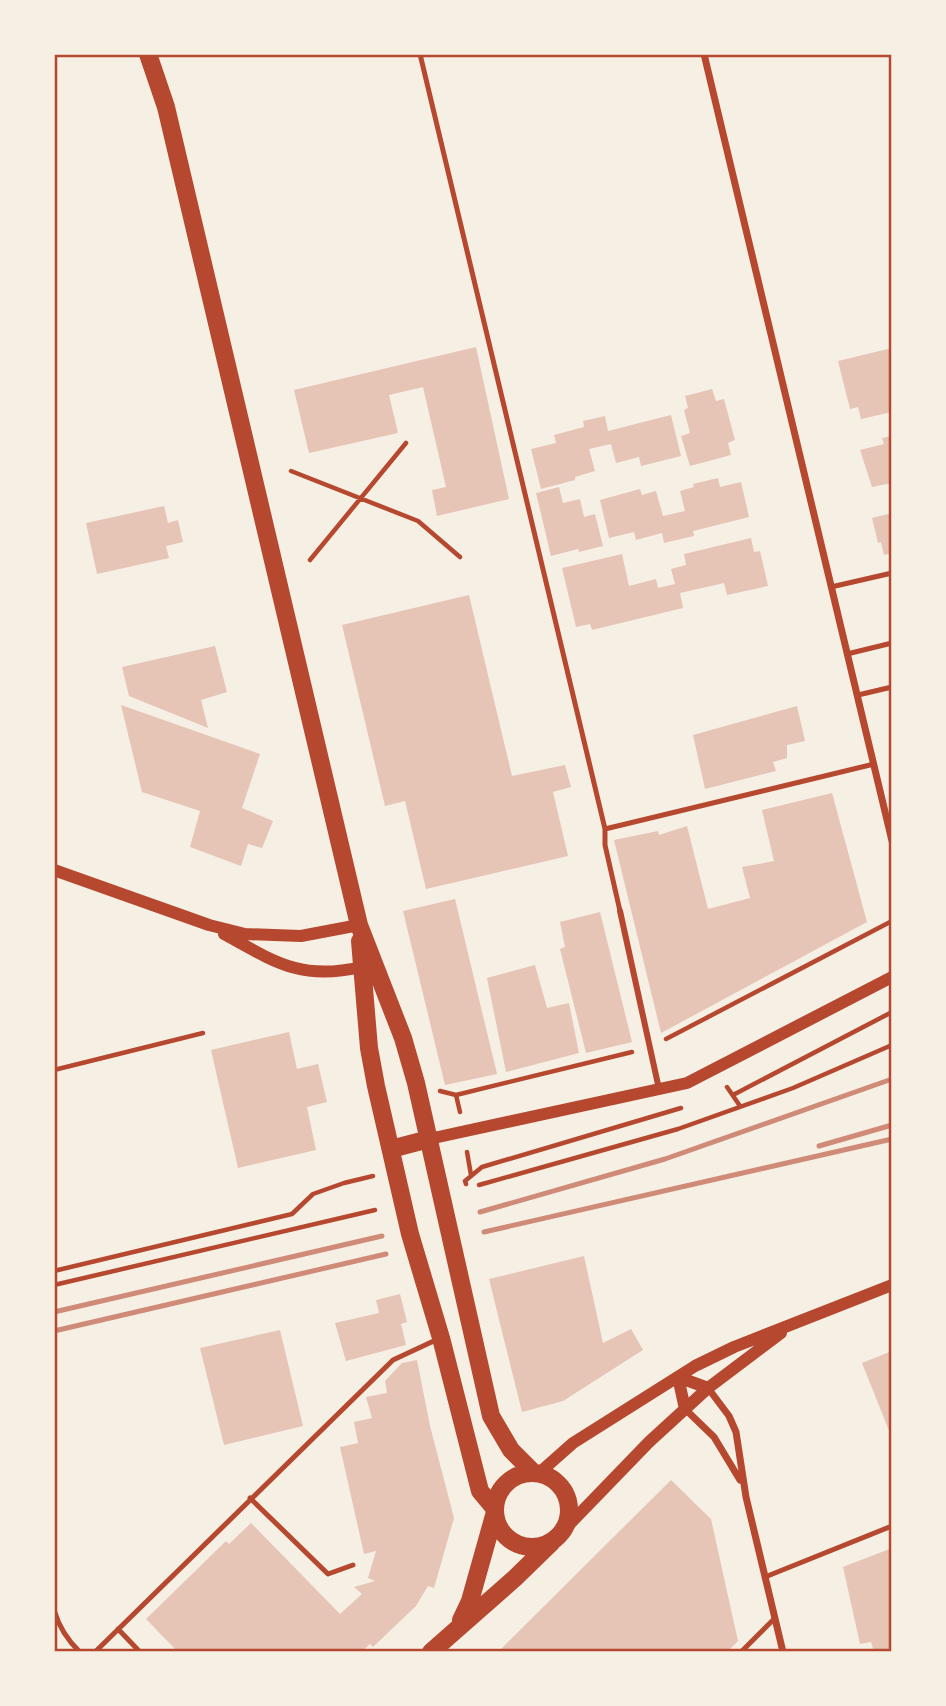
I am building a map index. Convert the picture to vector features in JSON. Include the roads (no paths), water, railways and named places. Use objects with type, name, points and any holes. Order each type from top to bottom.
[{"type":"main road","points":[[148,54],[166,107],[359,925],[366,960],[369,1048],[391,1149],[414,1246],[480,1490],[495,1511],[500,1529],[512,1541],[520,1545],[538,1546],[557,1536]]},
{"type":"main road","points":[[161,54],[166,107]]},
{"type":"main road","points":[[366,960],[403,1038],[419,1096],[491,1416],[511,1450],[536,1473],[555,1482],[567,1497],[568,1516],[557,1536],[431,1652]]},
{"type":"main road","points":[[391,1149],[429,1139]]},
{"type":"main road","points":[[458,1626],[470,1601],[500,1490],[515,1477],[536,1473]]},
{"type":"street","points":[[704,54],[892,841]]},
{"type":"street","points":[[54,870],[209,926],[245,934],[301,936],[359,925]]},
{"type":"street","points":[[620,911],[659,1089]]},
{"type":"street","points":[[209,926],[285,966],[305,972],[327,973],[366,960]]},
{"type":"street","points":[[429,1139],[687,1083],[892,977]]},
{"type":"street","points":[[536,1473],[573,1443],[678,1377],[734,1347],[892,1285]]},
{"type":"street","points":[[557,1536],[649,1442],[708,1388],[795,1323]]},
{"type":"street","points":[[678,1377],[708,1388],[729,1416],[736,1432],[746,1497],[783,1652]]},
{"type":"street","points":[[678,1377],[685,1409],[720,1446],[738,1473],[746,1497]]},
{"type":"lane","points":[[420,54],[605,829],[605,845],[620,911]]},
{"type":"lane","points":[[831,587],[892,573]]},
{"type":"lane","points":[[847,654],[892,643]]},
{"type":"lane","points":[[858,695],[892,687]]},
{"type":"lane","points":[[605,829],[874,764]]},
{"type":"lane","points":[[95,1652],[393,1360],[441,1338]]},
{"type":"lane","points":[[250,1498],[328,1574],[353,1565]]},
{"type":"lane","points":[[765,1577],[892,1526]]},
{"type":"lane","points":[[54,1610],[57,1622],[70,1643],[80,1652]]},
{"type":"lane","points":[[741,1652],[775,1618]]},
{"type":"lane","points":[[118,1629],[140,1652]]},
{"type":"railway","points":[[480,1212],[665,1159],[892,1079]]},
{"type":"railway","points":[[819,1146],[892,1125]]},
{"type":"railway","points":[[484,1232],[892,1139]]},
{"type":"railway","points":[[54,1312],[382,1236]]},
{"type":"railway","points":[[54,1331],[386,1254]]}]
